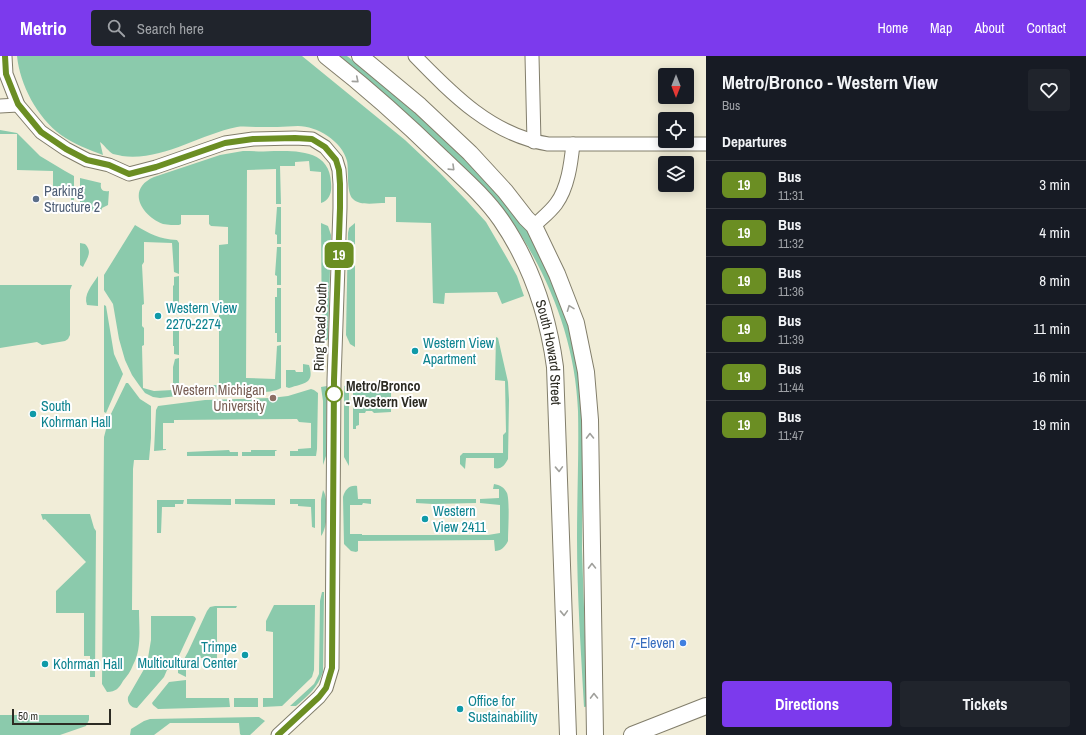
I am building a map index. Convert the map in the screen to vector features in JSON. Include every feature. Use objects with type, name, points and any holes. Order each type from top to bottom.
[{"type":"street","name":"Ring Road South","points":[[6,56],[6,74],[18,104],[41,132],[66,149],[87,160],[109,165],[129,174],[156,167],[225,143],[253,139],[312,139],[325,147],[336,160],[340,177],[340,208],[334,380],[332,668],[326,688],[319,697],[278,735]]},
{"type":"street","name":"South Howard Street","points":[[326,56],[396,114],[483,198],[501,220],[521,254],[536,288],[548,325],[556,367],[568,735]]},
{"type":"street","name":"South Howard Street","points":[[360,56],[420,106],[470,153],[505,191],[534,226],[557,274],[573,316],[586,372],[590,420],[595,735]]},
{"type":"street","points":[[415,56],[467,106],[484,119],[515,135],[534,142],[548,144],[706,144]]},
{"type":"street","points":[[532,56],[534,142]]},
{"type":"street","points":[[0,106],[18,104]]},
{"type":"street","points":[[534,226],[556,204],[563,191],[571,160],[573,144]]},
{"type":"street","points":[[632,735],[706,706]]},
{"type":"green space","points":[[17,56],[302,56],[405,140],[467,201],[486,222],[517,276],[524,296],[502,304],[497,292],[445,293],[444,304],[433,303],[431,223],[396,222],[396,197],[385,197],[385,203],[373,204],[359,203],[353,199],[349,192],[348,165],[344,154],[334,141],[321,132],[298,126],[239,127],[166,151],[137,157],[113,154],[100,142],[103,155],[61,135],[44,119],[31,100],[26,89]]},
{"type":"green space","points":[[333,56],[347,56],[361,67],[437,132],[487,182],[516,215],[530,235],[564,306],[576,351],[583,404],[582,550],[585,637],[590,706],[584,707],[578,601],[578,411],[576,382],[571,354],[554,300],[543,275],[515,225],[498,202]]},
{"type":"green space","points":[[0,130],[17,133],[40,156],[74,176],[74,208],[71,208],[71,189],[53,189],[53,171],[17,170],[17,134],[0,134]]},
{"type":"green space","points":[[243,151],[293,151],[302,152],[319,158],[325,164],[329,172],[331,192],[328,198],[321,203],[321,172],[310,171],[309,161],[295,162],[295,166],[280,166],[281,204],[276,204],[276,169],[247,170],[246,378],[275,379],[277,346],[281,345],[281,388],[266,392],[185,395],[183,393],[206,391],[207,385],[219,385],[219,245],[228,244],[228,227],[211,226],[209,224],[209,215],[181,215],[181,224],[179,225],[163,224],[148,215],[143,209],[139,195],[140,188],[145,182],[154,177],[220,155]]},
{"type":"green space","points":[[80,178],[101,183],[102,190],[109,191],[108,205],[102,208],[101,211],[80,211]]},
{"type":"green space","points":[[277,207],[281,207],[281,244],[277,244],[277,235],[275,234]]},
{"type":"green space","points":[[321,223],[328,226],[331,235],[328,339],[322,345]]},
{"type":"green space","points":[[355,223],[355,347],[350,344],[346,335],[348,233],[349,228]]},
{"type":"green space","points":[[135,225],[155,236],[177,240],[179,243],[179,274],[174,272],[172,243],[144,242],[144,262],[142,265],[144,304],[142,305],[142,326],[144,328],[144,345],[142,346],[143,388],[154,391],[173,390],[173,367],[175,359],[179,358],[179,395],[177,396],[160,398],[153,397],[145,393],[132,375],[125,360],[119,339],[113,304],[104,290],[104,275]]},
{"type":"green space","points":[[80,243],[85,244],[89,250],[83,267],[80,265]]},
{"type":"green space","points":[[277,247],[281,247],[281,285],[277,285],[277,276],[275,275]]},
{"type":"green space","points":[[98,276],[98,306],[87,305],[87,294]]},
{"type":"green space","points":[[179,276],[179,314],[174,314],[174,277]]},
{"type":"green space","points":[[0,285],[72,285],[70,290],[70,335],[68,339],[65,341],[42,345],[37,342],[0,348]]},
{"type":"green space","points":[[277,288],[281,288],[281,342],[277,342],[277,333],[275,333],[275,297],[277,297]]},
{"type":"green space","points":[[104,305],[106,306],[114,354],[123,374],[106,413],[104,412]]},
{"type":"green space","points":[[179,317],[179,355],[174,354],[173,346],[173,327],[174,318]]},
{"type":"green space","points":[[496,337],[498,338],[508,382],[508,459],[506,463],[499,468],[494,468],[494,458],[466,458],[465,469],[460,464],[460,456],[463,453],[503,453],[503,435],[506,432],[505,381],[495,380]]},
{"type":"green space","points":[[303,364],[309,365],[311,376],[307,382],[289,388],[286,387],[286,370],[303,372]]},
{"type":"green space","points":[[126,383],[128,383],[140,399],[151,406],[149,460],[134,460],[133,469],[132,610],[139,610],[139,645],[136,659],[120,686],[113,691],[107,692],[102,684],[104,437],[109,418]]},
{"type":"green space","points":[[349,385],[349,466],[344,457],[344,386]]},
{"type":"green space","points":[[327,386],[326,456],[323,465],[323,401],[321,387]]},
{"type":"green space","points":[[311,389],[318,393],[316,456],[290,456],[290,451],[311,448],[311,423],[299,422],[297,419],[174,420],[174,423],[163,423],[163,449],[166,450],[154,451],[156,410],[158,406],[205,400],[271,398],[288,396]]},
{"type":"green space","points":[[353,390],[391,390],[391,412],[374,413],[372,411],[366,411],[365,413],[359,413],[359,425],[356,426],[356,429],[353,429]]},
{"type":"green space","points":[[229,450],[230,452],[238,452],[238,456],[187,456],[187,452]]},
{"type":"green space","points":[[251,450],[277,451],[275,451],[275,456],[242,456],[242,452],[251,452]]},
{"type":"green space","points":[[494,484],[505,489],[508,497],[508,541],[504,547],[499,550],[495,551],[494,540],[358,541],[358,551],[356,552],[351,551],[344,544],[343,497],[346,490],[352,486],[357,486],[358,499],[371,499],[371,504],[363,503],[362,505],[350,505],[350,534],[488,535],[500,533],[500,505],[480,503],[480,499],[499,498],[499,489],[493,489]]},
{"type":"green space","points":[[323,490],[325,494],[327,513],[325,526],[321,536],[321,500]]},
{"type":"green space","points":[[187,499],[231,499],[231,505],[187,504]]},
{"type":"green space","points":[[235,499],[275,499],[275,505],[235,504]]},
{"type":"green space","points":[[290,499],[315,499],[315,528],[312,527],[311,507],[290,504]]},
{"type":"green space","points":[[416,499],[476,499],[476,503],[416,503]]},
{"type":"green space","points":[[157,500],[184,500],[183,504],[175,504],[175,507],[162,507],[161,533],[157,533]]},
{"type":"green space","points":[[41,514],[90,514],[96,531],[95,677],[90,677],[90,656],[84,656],[84,613],[56,613],[56,591],[86,562],[45,519],[43,520]]},
{"type":"green space","points":[[322,592],[324,592],[323,672],[315,687],[308,695],[296,706],[290,706],[314,684],[319,674],[320,601]]},
{"type":"green space","points":[[274,605],[315,605],[314,670],[312,677],[282,706],[263,707],[263,698],[273,698],[273,632],[266,631],[266,621]]},
{"type":"green space","points":[[237,606],[236,608],[217,608],[217,658],[186,658],[186,677],[178,673],[178,670],[207,611],[210,607]]},
{"type":"green space","points":[[151,616],[193,616],[196,619],[172,668],[167,670],[164,677],[137,708],[135,708],[129,703],[128,697],[147,664],[151,640]]},
{"type":"green space","points":[[186,680],[186,698],[229,698],[230,707],[158,709],[153,705],[152,703],[169,682]]},
{"type":"green space","points":[[234,698],[258,698],[258,707],[234,707]]},
{"type":"green space","points":[[0,715],[89,715],[89,720],[86,726],[60,735],[0,735]]},
{"type":"green space","points":[[259,717],[265,721],[250,735],[240,734],[239,723],[170,723],[154,735],[130,735],[131,729],[150,719]]},
{"type":"bus line","name":"19","points":[[5,56],[6,74],[18,104],[41,132],[66,149],[87,160],[109,165],[129,174],[156,167],[225,143],[253,139],[312,139],[325,147],[336,160],[339,170],[340,208],[334,380],[332,668],[326,688],[319,697],[278,735]]},
{"type":"place","name":"Parking Structure 2","points":[[36,199]]},
{"type":"place","name":"Western View 2270-2274","points":[[158,316]]},
{"type":"place","name":"Western View Apartment","points":[[415,351]]},
{"type":"place","name":"Metro/Bronco - Western View","points":[[334,394]]},
{"type":"place","name":"Western Michigan University","points":[[273,398]]},
{"type":"place","name":"South Kohrman Hall","points":[[33,414]]},
{"type":"place","name":"Western View 2411","points":[[425,519]]},
{"type":"place","name":"7-Eleven","points":[[683,643]]},
{"type":"place","name":"Trimpe Multicultural Center","points":[[245,655]]},
{"type":"place","name":"Kohrman Hall","points":[[45,664]]},
{"type":"place","name":"Office for Sustainability","points":[[460,709]]}]
